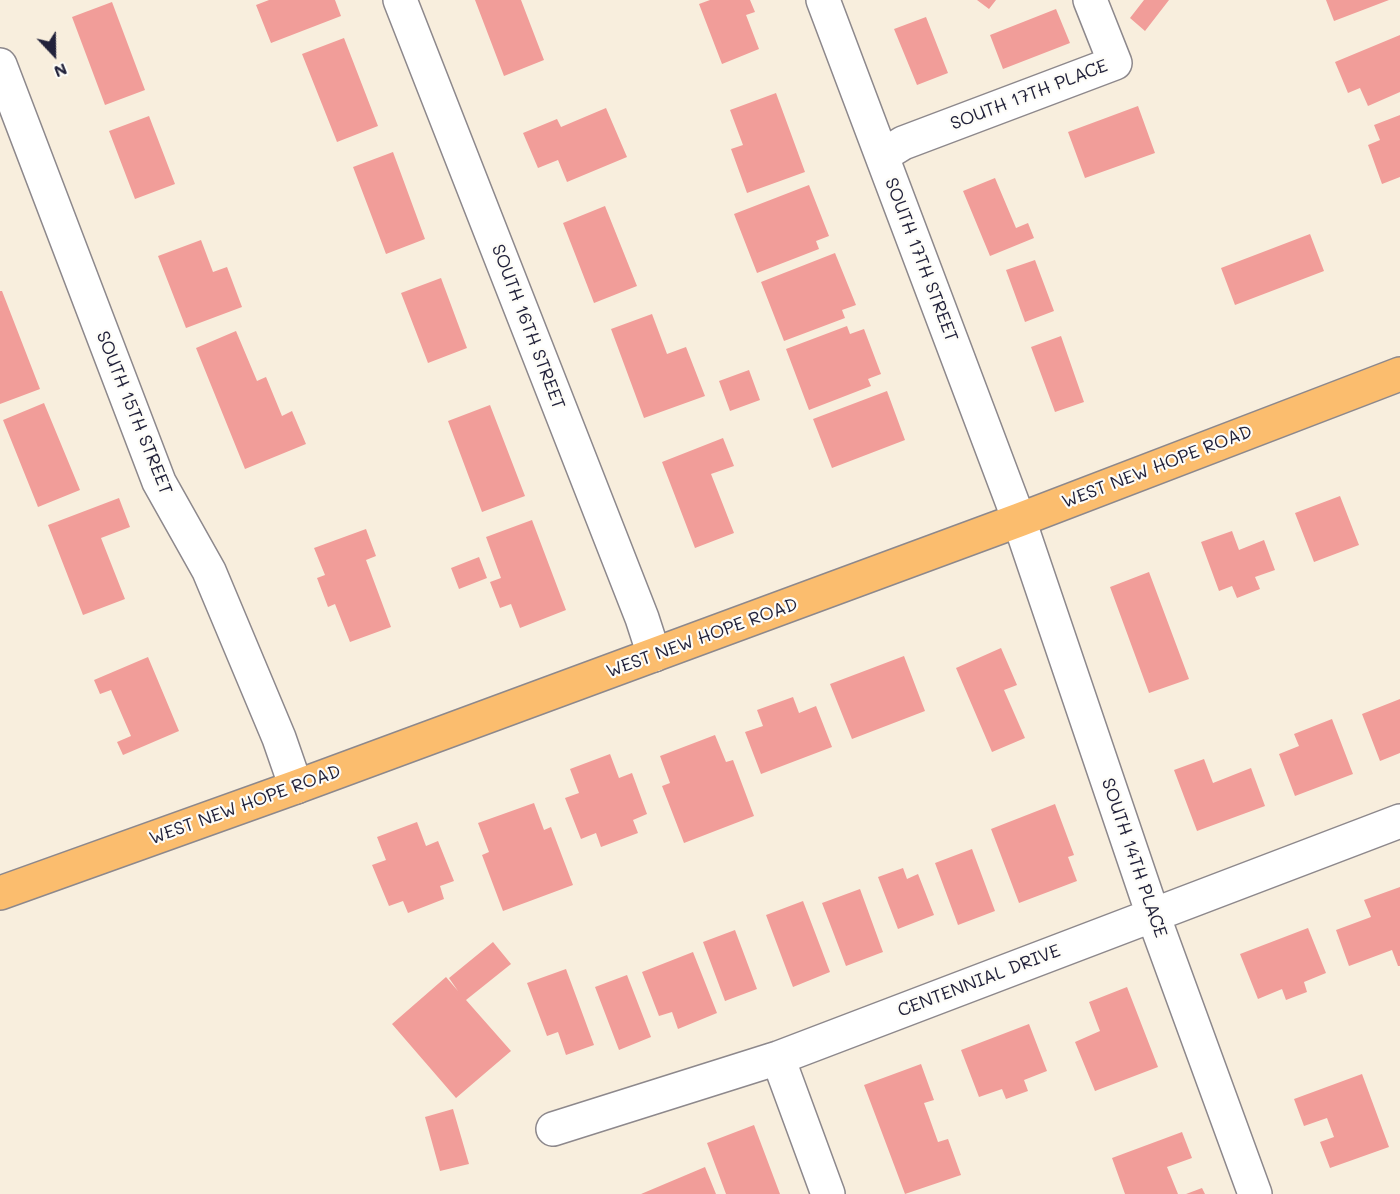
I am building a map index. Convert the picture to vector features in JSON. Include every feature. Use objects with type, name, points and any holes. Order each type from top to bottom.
[{"type":"main road","name":"WEST NEW HOPE ROAD","points":[[0,893],[654,656],[1019,520],[1400,374]]},
{"type":"street","name":"SOUTH 16TH STREET","points":[[400,0],[633,596],[654,656]]},
{"type":"street","name":"SOUTH 17TH STREET","points":[[823,0],[1019,520]]},
{"type":"street","name":"SOUTH 17TH PLACE","points":[[882,156],[903,143],[1115,63],[1090,0]]},
{"type":"street","name":"SOUTH 15TH STREET","points":[[0,65],[159,482],[209,571],[279,738],[296,787]]},
{"type":"street","name":"SOUTH 14TH PLACE","points":[[1019,520],[1153,915],[1255,1194]]},
{"type":"street","name":"CENTENNIAL DRIVE","points":[[553,1129],[778,1058],[1400,821]]},
{"type":"street","points":[[778,1058],[828,1194]]},
{"type":"building","points":[[269,0],[335,0],[341,16],[271,43],[256,5]]},
{"type":"building","points":[[475,0],[521,0],[544,60],[504,76]]},
{"type":"building","points":[[710,0],[750,0],[755,12],[746,15],[759,49],[722,64],[699,4]]},
{"type":"building","points":[[977,0],[996,0],[989,9]]},
{"type":"building","points":[[1144,0],[1169,0],[1145,31],[1130,18]]},
{"type":"building","points":[[1326,0],[1389,0],[1334,21]]},
{"type":"building","points":[[112,2],[145,90],[105,105],[72,17]]},
{"type":"building","points":[[1056,9],[1070,43],[1003,69],[990,35]]},
{"type":"building","points":[[926,17],[948,73],[917,85],[894,29]]},
{"type":"building","points":[[1400,35],[1400,92],[1368,106],[1360,88],[1348,93],[1335,62]]},
{"type":"building","points":[[344,38],[378,126],[337,142],[302,54]]},
{"type":"building","points":[[776,93],[805,172],[747,193],[731,149],[743,145],[730,110]]},
{"type":"building","points":[[1138,106],[1155,153],[1085,178],[1068,132]]},
{"type":"building","points":[[606,108],[627,157],[567,182],[558,160],[538,168],[523,133],[557,119],[561,127]]},
{"type":"building","points":[[1400,115],[1400,177],[1382,184],[1368,145],[1380,140],[1374,125]]},
{"type":"building","points":[[149,116],[175,184],[135,199],[109,131]]},
{"type":"building","points":[[393,152],[425,239],[386,254],[353,167]]},
{"type":"building","points":[[995,178],[1016,228],[1028,223],[1034,238],[990,256],[963,191]]},
{"type":"building","points":[[809,185],[829,236],[816,241],[819,249],[757,273],[734,214]]},
{"type":"building","points":[[605,206],[637,286],[594,303],[563,223]]},
{"type":"building","points":[[1310,234],[1324,271],[1235,305],[1221,268]]},
{"type":"building","points":[[201,240],[213,272],[227,267],[242,307],[186,328],[158,256]]},
{"type":"building","points":[[835,253],[856,305],[842,310],[845,318],[784,341],[761,282]]},
{"type":"building","points":[[1035,260],[1054,311],[1025,322],[1006,270]]},
{"type":"building","points":[[441,278],[467,348],[428,363],[401,293]]},
{"type":"building","points":[[0,291],[2,291],[40,389],[0,404]]},
{"type":"building","points":[[652,314],[667,354],[686,347],[705,396],[644,418],[611,329]]},
{"type":"building","points":[[847,326],[850,334],[864,329],[881,374],[868,379],[871,386],[809,410],[786,349]]},
{"type":"building","points":[[236,331],[257,381],[266,377],[282,416],[292,411],[306,444],[245,469],[196,348]]},
{"type":"building","points":[[1061,336],[1084,402],[1055,412],[1031,347]]},
{"type":"building","points":[[749,370],[760,400],[730,411],[719,381]]},
{"type":"building","points":[[887,391],[905,440],[832,468],[813,419]]},
{"type":"building","points":[[44,403],[80,490],[38,507],[3,420]]},
{"type":"building","points":[[490,405],[525,496],[482,512],[448,421]]},
{"type":"building","points":[[723,438],[734,466],[711,474],[734,533],[695,548],[662,462]]},
{"type":"building","points":[[1340,496],[1359,545],[1314,562],[1295,513]]},
{"type":"building","points":[[119,498],[130,527],[101,538],[125,599],[83,615],[48,525]]},
{"type":"building","points":[[532,520],[566,610],[520,628],[511,604],[500,608],[490,582],[501,578],[486,537]]},
{"type":"building","points":[[366,529],[376,556],[366,560],[391,627],[350,642],[335,604],[328,607],[317,578],[325,575],[314,548]]},
{"type":"building","points":[[1232,531],[1239,550],[1264,540],[1275,570],[1255,577],[1260,589],[1237,598],[1232,586],[1219,591],[1201,542]]},
{"type":"building","points":[[479,557],[487,578],[459,589],[451,568]]},
{"type":"building","points":[[1149,572],[1189,679],[1149,693],[1110,587]]},
{"type":"building","points":[[1001,648],[1017,685],[1004,690],[1025,738],[992,752],[956,668]]},
{"type":"building","points":[[904,656],[925,711],[852,739],[830,684]]},
{"type":"building","points":[[148,657],[179,731],[123,755],[117,742],[131,736],[111,690],[100,694],[94,680]]},
{"type":"building","points":[[793,697],[799,713],[816,706],[832,747],[761,774],[745,732],[763,726],[757,710]]},
{"type":"building","points":[[1400,699],[1400,753],[1380,761],[1362,714]]},
{"type":"building","points":[[1332,719],[1353,774],[1295,796],[1279,754],[1299,746],[1294,734]]},
{"type":"building","points":[[715,735],[726,762],[733,760],[754,816],[684,843],[662,786],[670,783],[660,756]]},
{"type":"building","points":[[610,754],[619,778],[632,773],[647,814],[633,820],[638,833],[601,847],[596,833],[581,839],[565,798],[579,793],[570,769]]},
{"type":"building","points":[[1204,759],[1213,783],[1251,768],[1265,806],[1197,831],[1174,770]]},
{"type":"building","points":[[534,803],[544,830],[551,827],[573,885],[503,911],[482,855],[489,852],[478,823]]},
{"type":"building","points":[[1055,804],[1074,855],[1068,857],[1077,881],[1019,903],[991,829]]},
{"type":"building","points":[[417,822],[426,846],[438,841],[454,881],[440,886],[444,899],[408,913],[403,901],[389,906],[372,865],[386,860],[377,837]]},
{"type":"building","points":[[972,849],[995,911],[958,925],[935,863]]},
{"type":"building","points":[[903,868],[907,879],[918,874],[934,915],[898,929],[878,877]]},
{"type":"building","points":[[1400,887],[1400,966],[1392,950],[1349,966],[1336,930],[1371,917],[1364,900]]},
{"type":"building","points":[[860,889],[883,952],[846,966],[822,903]]},
{"type":"building","points":[[803,901],[830,972],[793,987],[766,915]]},
{"type":"building","points":[[1308,928],[1326,973],[1304,982],[1307,992],[1286,1000],[1282,989],[1258,999],[1240,954]]},
{"type":"building","points":[[735,930],[757,989],[725,1001],[703,942]]},
{"type":"building","points":[[493,942],[511,964],[466,1000],[511,1051],[456,1098],[392,1024],[446,977],[458,991],[449,978]]},
{"type":"building","points":[[693,952],[717,1013],[678,1029],[672,1012],[659,1016],[642,972]]},
{"type":"building","points":[[566,969],[594,1045],[566,1055],[558,1032],[547,1036],[527,983]]},
{"type":"building","points":[[627,975],[651,1037],[619,1050],[595,987]]},
{"type":"building","points":[[1127,987],[1158,1067],[1095,1091],[1075,1042],[1100,1031],[1089,1002]]},
{"type":"building","points":[[1029,1024],[1047,1071],[1024,1080],[1028,1091],[1006,1099],[1002,1089],[979,1097],[961,1050]]},
{"type":"building","points":[[921,1064],[934,1100],[924,1103],[938,1142],[948,1139],[961,1175],[905,1194],[864,1085]]},
{"type":"building","points":[[1362,1074],[1389,1147],[1330,1168],[1320,1142],[1334,1137],[1327,1118],[1304,1126],[1294,1099]]},
{"type":"building","points":[[453,1109],[469,1164],[440,1171],[425,1117]]},
{"type":"building","points":[[754,1125],[780,1194],[726,1194],[707,1143]]},
{"type":"building","points":[[1182,1132],[1192,1158],[1167,1167],[1178,1194],[1125,1194],[1112,1158]]},
{"type":"building","points":[[705,1167],[716,1194],[641,1194]]},
{"type":"building","points":[[1202,1188],[1205,1194],[1186,1194]]}]
